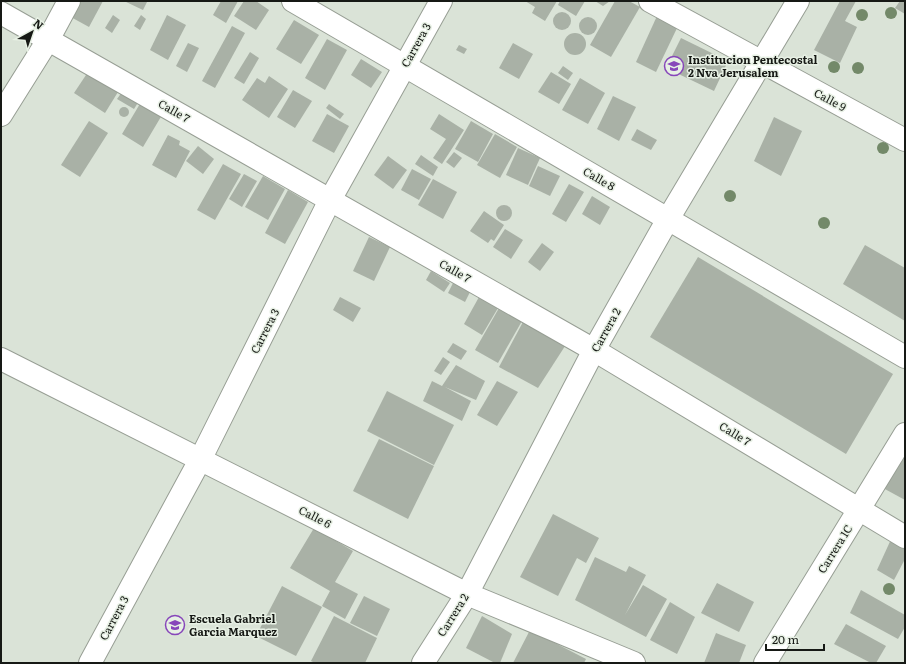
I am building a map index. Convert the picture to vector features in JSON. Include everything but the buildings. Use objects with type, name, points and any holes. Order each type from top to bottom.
[{"type":"street","points":[[1,115],[48,40],[69,1]]},
{"type":"street","name":"Calle 8","points":[[293,1],[905,357]]},
{"type":"street","name":"Carrera 3","points":[[90,663],[200,460],[330,200],[441,1]]},
{"type":"street","name":"Calle 9","points":[[650,1],[761,63],[905,140]]},
{"type":"street","name":"Carrera 2","points":[[423,663],[466,594],[594,350],[668,219],[798,1]]},
{"type":"street","name":"Calle 7","points":[[1,13],[594,350],[860,508],[905,537]]},
{"type":"street","name":"Calle 6","points":[[1,360],[466,594],[634,663]]},
{"type":"street","name":"Carrera 1C","points":[[765,663],[905,434]]},
{"type":"place","name":"Institucion Pentecostal 2 Nva Jerusalem","points":[[674,66]]},
{"type":"place","name":"Escuela Gabriel Garcia Marquez","points":[[175,625]]}]
